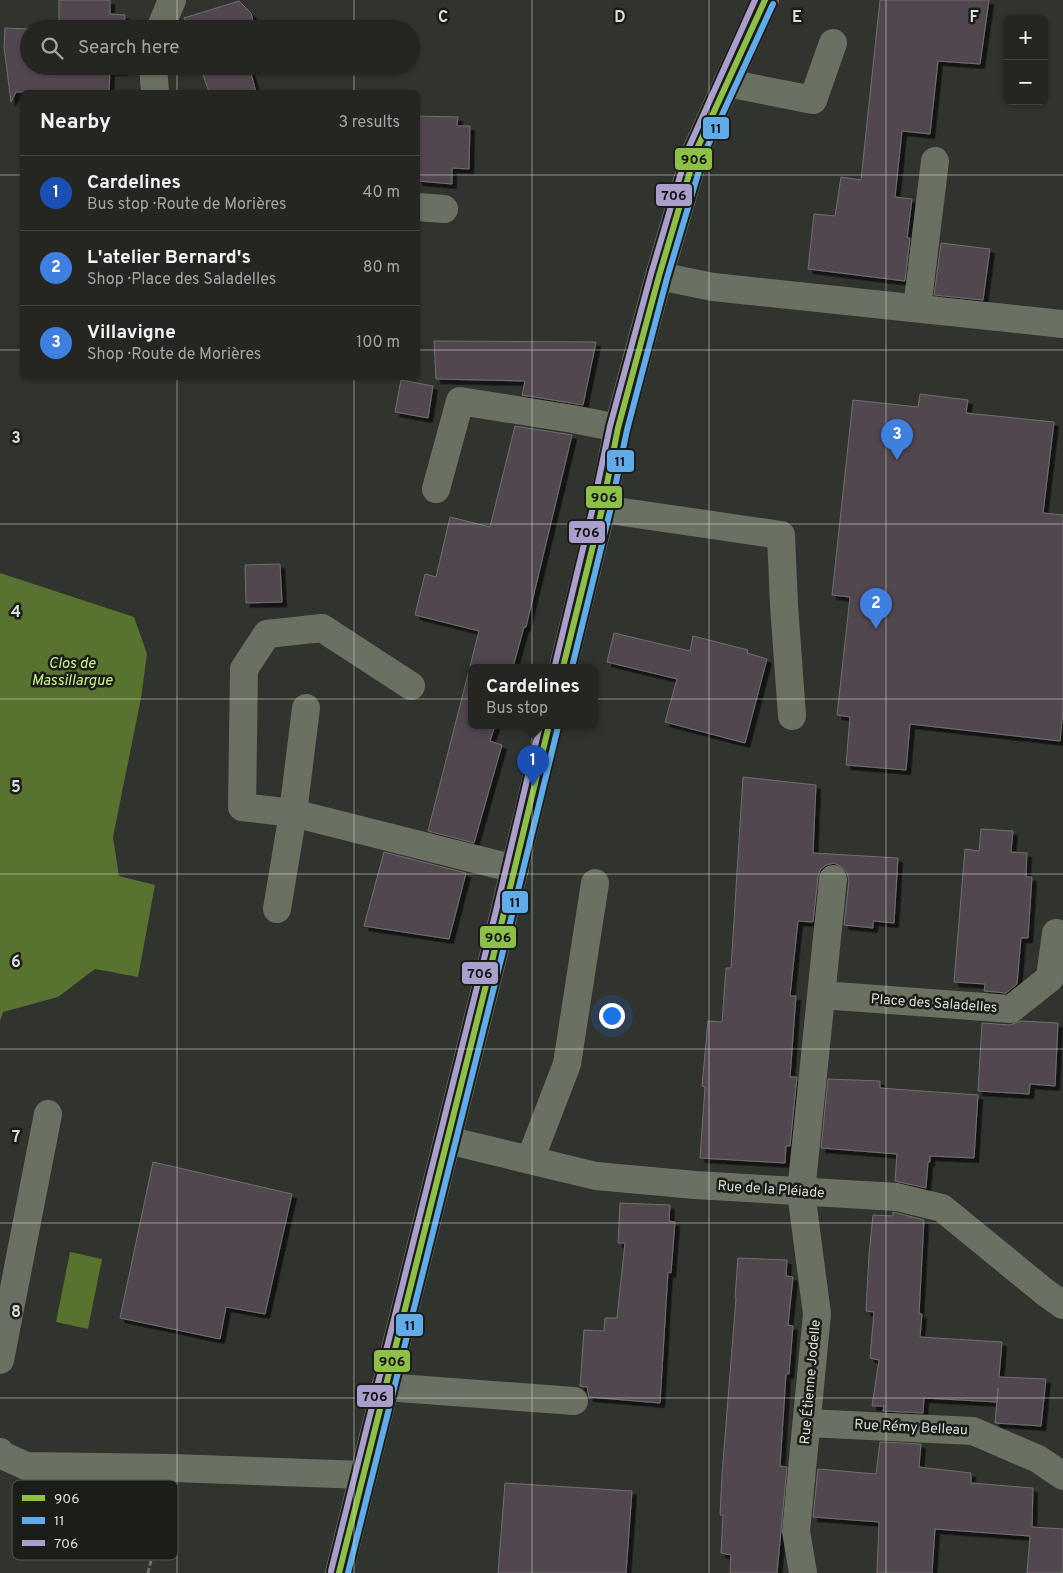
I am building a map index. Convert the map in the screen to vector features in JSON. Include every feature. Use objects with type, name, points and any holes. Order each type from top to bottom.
[{"type":"main road","points":[[564,664],[602,509],[618,428],[659,276],[696,151],[765,0]]},
{"type":"main road","points":[[339,1573],[547,729]]},
{"type":"street","points":[[164,20],[172,0]]},
{"type":"street","points":[[727,83],[813,100],[833,43]]},
{"type":"street","points":[[154,75],[156,90]]},
{"type":"street","points":[[917,308],[935,162]]},
{"type":"street","points":[[659,276],[713,287],[1063,324]]},
{"type":"street","points":[[436,489],[460,401],[618,428]]},
{"type":"street","points":[[602,509],[781,535],[792,716]]},
{"type":"street","points":[[412,686],[322,628],[267,634],[244,669],[242,807],[293,812],[514,869]]},
{"type":"street","points":[[277,909],[293,812],[306,708]]},
{"type":"street","points":[[802,1192],[833,879]]},
{"type":"street","points":[[530,1160],[567,1064],[595,882]]},
{"type":"street","name":"Place des Saladelles","points":[[822,995],[1011,1009],[1050,978],[1056,934]]},
{"type":"street","points":[[0,1360],[48,1114]]},
{"type":"street","name":"Rue de la Pléiade","points":[[447,1140],[596,1176],[802,1192],[897,1197],[942,1208],[1046,1294],[1063,1305]]},
{"type":"street","name":"Rue Étienne Jodelle","points":[[802,1192],[817,1314],[796,1531],[803,1573]]},
{"type":"street","points":[[385,1387],[574,1401]]},
{"type":"street","name":"Rue Rémy Belleau","points":[[807,1423],[974,1431],[1038,1459],[1063,1476]]},
{"type":"street","points":[[0,1452],[2,1455],[26,1466],[174,1468],[363,1475]]},
{"type":"path","points":[[171,1480],[174,1468]]},
{"type":"path","points":[[148,1573],[151,1560]]},
{"type":"water","name":"Clos de Massillargue","points":[[0,573],[134,617],[147,654],[141,698],[113,837],[119,876],[155,885],[138,977],[95,969],[58,997],[3,1012],[0,1021]]},
{"type":"water","points":[[70,1252],[102,1259],[88,1329],[56,1322]]},
{"type":"building","points":[[59,0],[110,0],[110,14],[125,15],[125,20],[59,20]]},
{"type":"building","points":[[880,0],[989,0],[980,64],[938,61],[930,134],[902,131],[895,197],[912,199],[907,238],[910,238],[905,281],[808,269],[814,214],[835,216],[841,177],[861,180]]},
{"type":"building","points":[[239,1],[251,13],[253,20],[185,20],[184,18]]},
{"type":"building","points":[[5,28],[20,29],[20,75],[110,75],[109,90],[20,90],[20,92],[16,92],[11,102],[4,47]]},
{"type":"building","points":[[203,75],[251,75],[255,90],[208,90]]},
{"type":"building","points":[[420,116],[458,117],[457,126],[470,126],[469,169],[452,168],[452,184],[420,181]]},
{"type":"building","points":[[941,243],[990,249],[983,300],[934,295]]},
{"type":"building","points":[[434,341],[596,342],[583,405],[522,395],[525,381],[436,379]]},
{"type":"building","points":[[401,380],[433,386],[428,418],[395,412]]},
{"type":"building","points":[[920,394],[968,400],[966,413],[1054,422],[1043,513],[1063,515],[1063,710],[1060,741],[910,724],[906,770],[846,765],[850,717],[837,715],[850,597],[832,595],[853,400],[918,407]]},
{"type":"building","points":[[515,426],[572,435],[526,627],[524,627],[514,664],[471,664],[479,631],[415,615],[425,574],[436,577],[450,517],[490,527]]},
{"type":"building","points":[[280,564],[282,602],[246,603],[245,565]]},
{"type":"building","points":[[614,633],[690,651],[693,636],[748,650],[747,653],[767,659],[745,743],[665,722],[677,679],[607,662]]},
{"type":"building","points":[[468,674],[468,729],[494,729],[490,741],[502,745],[474,843],[428,831]]},
{"type":"building","points":[[743,777],[816,785],[813,853],[898,858],[894,923],[873,921],[873,928],[844,925],[849,880],[847,873],[842,867],[834,863],[826,865],[820,870],[813,922],[798,921],[790,996],[796,996],[790,1077],[797,1077],[790,1146],[786,1146],[785,1163],[700,1158],[705,1087],[702,1086],[708,1021],[722,1022],[726,968],[731,968]]},
{"type":"building","points":[[981,829],[1013,831],[1011,852],[1027,853],[1026,877],[1032,877],[1028,938],[1021,938],[1017,984],[1006,993],[984,991],[985,984],[954,982],[965,849],[979,851]]},
{"type":"building","points":[[384,852],[466,873],[449,939],[364,926]]},
{"type":"building","points":[[1021,1021],[1058,1023],[1055,1086],[1030,1084],[1029,1094],[978,1091],[982,1023],[1010,1025]]},
{"type":"building","points":[[828,1079],[880,1081],[880,1088],[978,1095],[974,1158],[930,1156],[926,1188],[895,1181],[897,1154],[821,1148]]},
{"type":"building","points":[[153,1162],[292,1194],[265,1314],[226,1307],[220,1339],[120,1318]]},
{"type":"building","points":[[620,1203],[670,1205],[669,1221],[675,1222],[671,1273],[668,1272],[660,1403],[589,1397],[587,1387],[580,1386],[584,1330],[604,1331],[605,1318],[617,1318],[625,1243],[618,1243]]},
{"type":"building","points":[[893,1212],[924,1220],[919,1314],[922,1314],[920,1337],[1002,1342],[999,1377],[1046,1379],[1041,1426],[995,1423],[997,1402],[924,1398],[923,1413],[883,1411],[884,1406],[872,1406],[879,1360],[870,1358],[874,1312],[866,1311],[873,1215],[893,1216]]},
{"type":"building","points":[[738,1258],[787,1260],[786,1276],[793,1277],[788,1325],[793,1326],[789,1374],[786,1374],[780,1466],[787,1467],[777,1573],[730,1573],[731,1555],[721,1553],[723,1515],[720,1515],[722,1475]]},
{"type":"building","points":[[880,1442],[921,1444],[919,1467],[971,1473],[971,1483],[1033,1488],[1032,1527],[1063,1529],[1063,1573],[1027,1573],[1030,1536],[935,1529],[932,1573],[877,1573],[879,1522],[813,1517],[818,1469],[876,1474]]},
{"type":"building","points":[[505,1483],[632,1491],[626,1573],[498,1573]]},
{"type":"transit line","name":"706","points":[[555,664],[593,507],[610,426],[651,274],[688,149],[755,0]]},
{"type":"transit line","name":"906","points":[[564,664],[602,509],[618,428],[659,276],[696,151],[765,0]]},
{"type":"transit line","name":"11","points":[[573,664],[610,511],[627,430],[667,278],[704,154],[773,4]]},
{"type":"transit line","name":"706","points":[[331,1571],[495,915],[539,729]]},
{"type":"transit line","name":"906","points":[[339,1573],[548,729]]},
{"type":"transit line","name":"11","points":[[348,1573],[558,729]]},
{"type":"place","name":"Villavigne","points":[[897,460]]},
{"type":"place","name":"L'atelier Bernard's","points":[[876,629]]},
{"type":"place","name":"Cardelines","points":[[533,786]]}]
